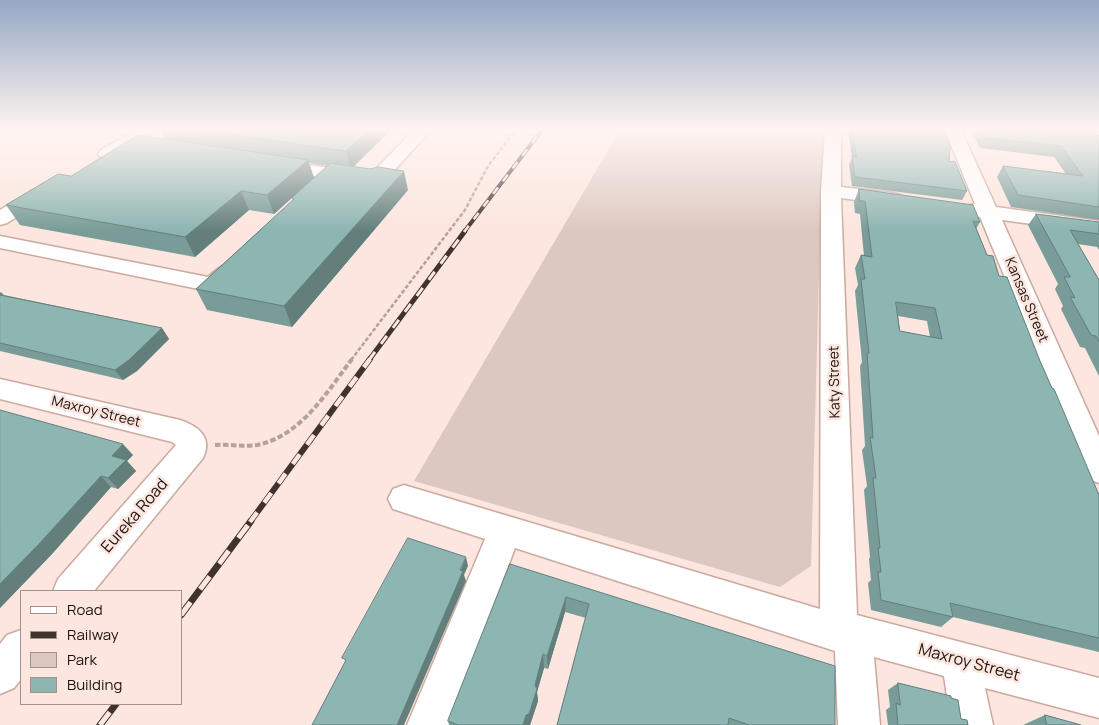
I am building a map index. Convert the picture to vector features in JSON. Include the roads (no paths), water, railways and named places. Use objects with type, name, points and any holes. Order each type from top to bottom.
[{"type":"street","points":[[268,164],[375,180],[391,164]]},
{"type":"street","name":"Katy Street","points":[[832,164],[831,191],[846,633],[859,725]]},
{"type":"street","name":"Kansas Street","points":[[967,164],[1099,470]]},
{"type":"street","points":[[312,193],[333,173]]},
{"type":"street","points":[[0,219],[59,183]]},
{"type":"street","points":[[831,191],[909,202]]},
{"type":"street","points":[[958,208],[1099,227]]},
{"type":"street","points":[[0,242],[213,285],[248,252]]},
{"type":"street","name":"Maxroy Street","points":[[3,393],[180,432],[191,444]]},
{"type":"street","name":"Eureka Road","points":[[72,590],[191,444]]},
{"type":"street","name":"Maxroy Street","points":[[404,499],[846,633],[1099,698]]},
{"type":"street","points":[[428,725],[505,531]]},
{"type":"street","points":[[0,674],[20,650]]},
{"type":"street","points":[[961,662],[972,725]]},
{"type":"railway","points":[[464,232],[516,164]]},
{"type":"railway","points":[[369,360],[465,231]]},
{"type":"railway","points":[[250,522],[370,359]]},
{"type":"railway","points":[[182,614],[251,521]]},
{"type":"railway","points":[[100,725],[115,705]]}]
